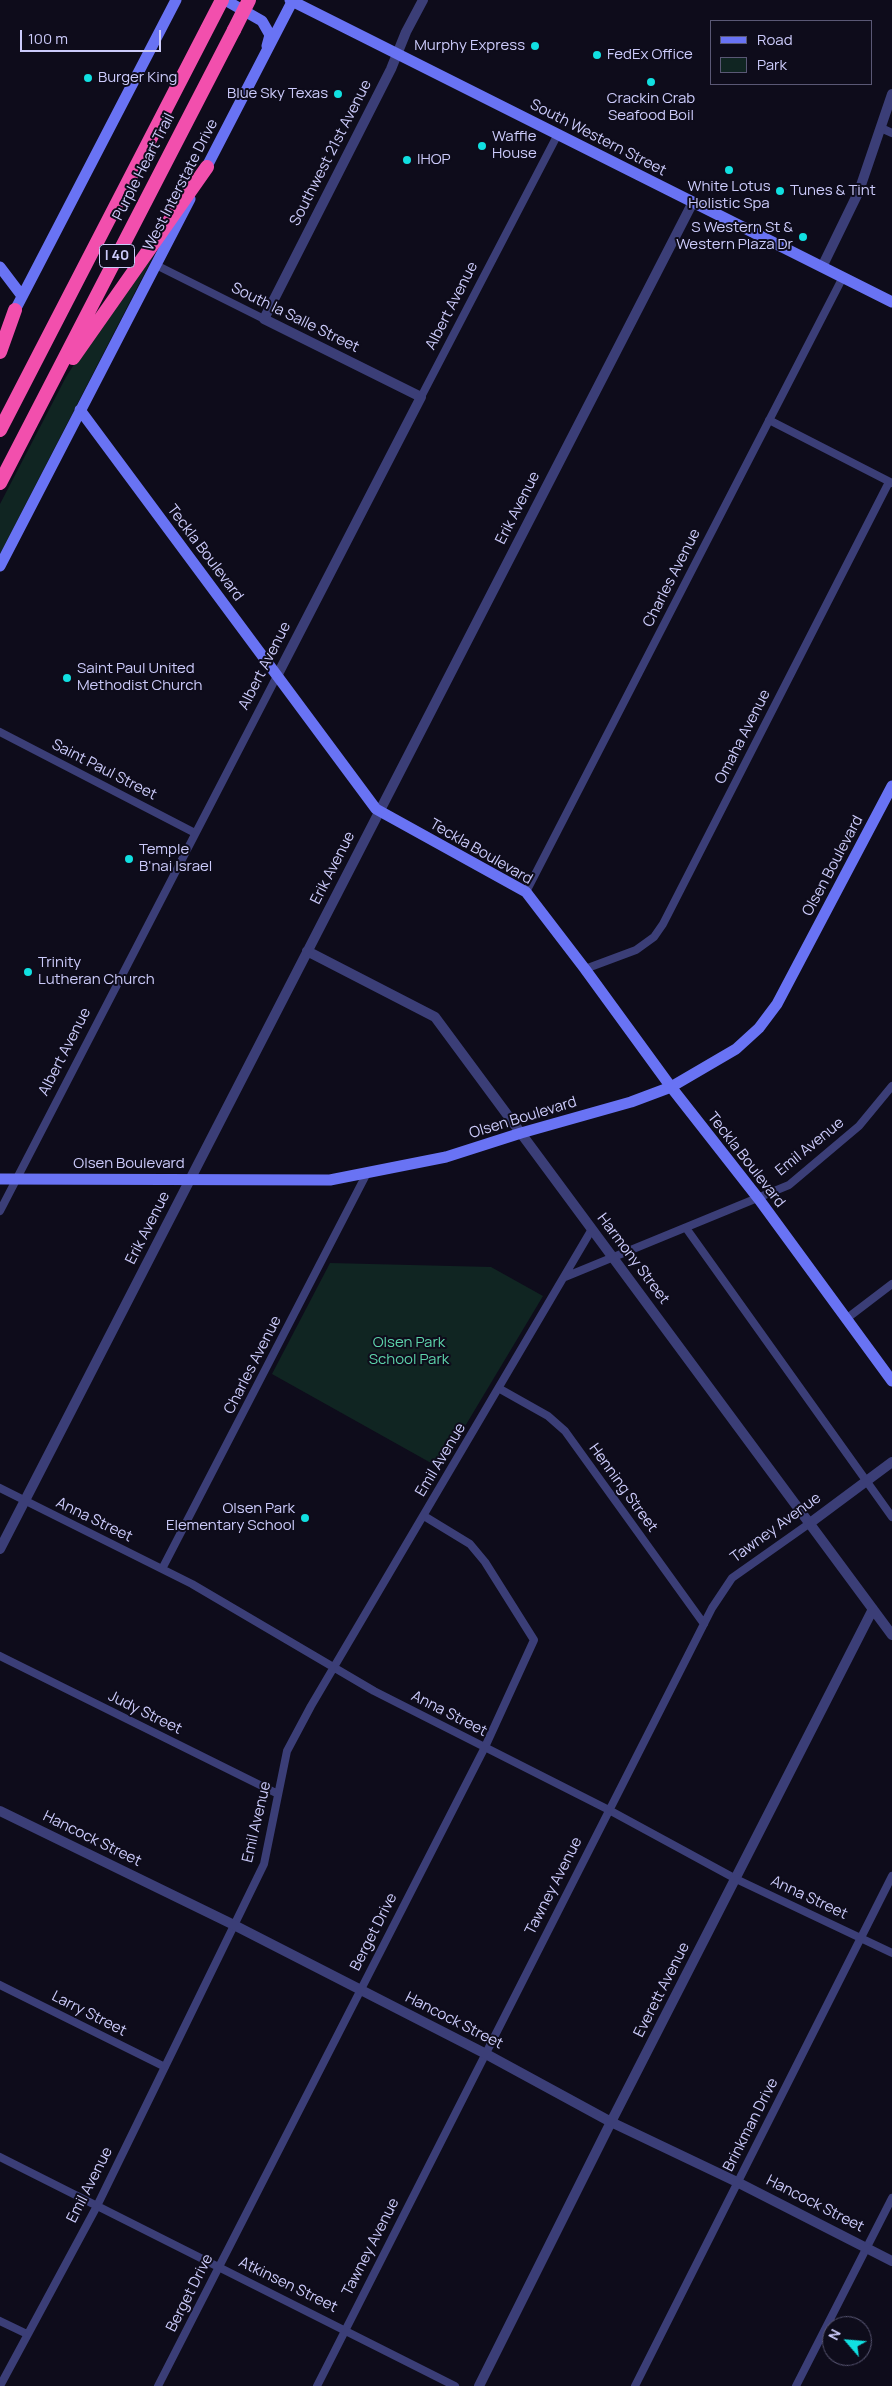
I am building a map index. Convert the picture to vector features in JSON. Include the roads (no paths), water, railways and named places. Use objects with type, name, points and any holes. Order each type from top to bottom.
[{"type":"highway","name":"Purple Heart Trail","points":[[0,430],[211,20],[224,0]]},
{"type":"highway","name":"Purple Heart Trail","points":[[0,483],[249,0]]},
{"type":"highway","points":[[29,426],[83,342],[207,167]]},
{"type":"highway","points":[[0,352],[15,310]]},
{"type":"main road","points":[[0,340],[176,0]]},
{"type":"main road","points":[[224,0],[255,15],[268,29],[270,36],[265,55]]},
{"type":"main road","name":"West Interstate Drive","points":[[0,566],[292,0]]},
{"type":"main road","name":"South Western Street","points":[[292,0],[892,302]]},
{"type":"main road","points":[[0,267],[22,296]]},
{"type":"main road","name":"Teckla Boulevard","points":[[80,410],[379,811],[526,892],[585,968],[671,1088],[758,1198],[892,1381]]},
{"type":"main road","name":"Olsen Boulevard","points":[[0,1179],[330,1180],[446,1157],[521,1133],[631,1102],[671,1088],[736,1049],[759,1028],[777,1004],[891,789]]},
{"type":"street","name":"Southwest 21st Avenue","points":[[264,319],[423,0]]},
{"type":"street","points":[[822,267],[858,191],[892,94]]},
{"type":"street","points":[[880,128],[892,133]]},
{"type":"street","name":"Albert Avenue","points":[[0,1211],[558,134]]},
{"type":"street","name":"Erik Avenue","points":[[0,1548],[693,202]]},
{"type":"street","name":"South la Salle Street","points":[[156,265],[422,397]]},
{"type":"street","name":"Charles Avenue","points":[[526,892],[843,277]]},
{"type":"street","points":[[769,420],[890,483]]},
{"type":"street","name":"Omaha Avenue","points":[[585,968],[636,950],[654,937],[663,924],[890,483]]},
{"type":"street","name":"Saint Paul Street","points":[[0,732],[196,833]]},
{"type":"street","name":"Harmony Street","points":[[307,952],[435,1016],[892,1635]]},
{"type":"street","name":"Emil Avenue","points":[[565,1277],[789,1185],[859,1126],[892,1086]]},
{"type":"street","name":"Charles Avenue","points":[[162,1570],[367,1173]]},
{"type":"street","points":[[686,1228],[892,1517]]},
{"type":"street","name":"Emil Avenue","points":[[0,2386],[26,2334],[97,2206],[264,1864],[287,1751],[592,1229]]},
{"type":"street","points":[[846,1318],[892,1284]]},
{"type":"street","name":"Henning Street","points":[[500,1389],[548,1416],[565,1431],[704,1624]]},
{"type":"street","name":"Tawney Avenue","points":[[317,2386],[704,1624],[732,1578],[892,1462]]},
{"type":"street","name":"Anna Street","points":[[0,1488],[192,1584],[374,1692],[609,1810],[736,1879],[892,1953]]},
{"type":"street","name":"Berget Drive","points":[[158,2386],[484,1747],[534,1640],[485,1562],[470,1544],[424,1516]]},
{"type":"street","name":"Everett Avenue","points":[[479,2386],[610,2122],[873,1609]]},
{"type":"street","name":"Judy Street","points":[[0,1656],[278,1794]]},
{"type":"street","name":"Hancock Street","points":[[0,1811],[234,1926],[486,2054],[610,2122],[737,2182],[892,2261]]},
{"type":"street","name":"Brinkman Drive","points":[[635,2386],[892,1876]]},
{"type":"street","name":"Larry Street","points":[[0,1985],[165,2067]]},
{"type":"street","name":"Atkinsen Street","points":[[0,2157],[455,2386]]},
{"type":"street","points":[[796,2386],[892,2198]]},
{"type":"street","points":[[0,2321],[26,2334]]},
{"type":"place","name":"Murphy Express","points":[[535,46]]},
{"type":"place","name":"FedEx Office","points":[[597,55]]},
{"type":"place","name":"Burger King","points":[[88,78]]},
{"type":"place","name":"Crackin Crab Seafood Boil","points":[[651,82]]},
{"type":"place","name":"Blue Sky Texas","points":[[338,94]]},
{"type":"place","name":"Waffle House","points":[[482,146]]},
{"type":"place","name":"IHOP","points":[[407,160]]},
{"type":"place","name":"White Lotus Holistic Spa","points":[[729,170]]},
{"type":"place","name":"Tunes & Tint","points":[[780,191]]},
{"type":"place","name":"S Western St & Western Plaza Dr","points":[[803,237]]},
{"type":"place","name":"Saint Paul United Methodist Church","points":[[67,678]]},
{"type":"place","name":"Temple B'nai Israel","points":[[129,859]]},
{"type":"place","name":"Trinity Lutheran Church","points":[[28,972]]},
{"type":"place","name":"Olsen Park Elementary School","points":[[305,1518]]},
{"type":"park label","name":"Olsen Park School Park","points":[[409,1352]]}]
